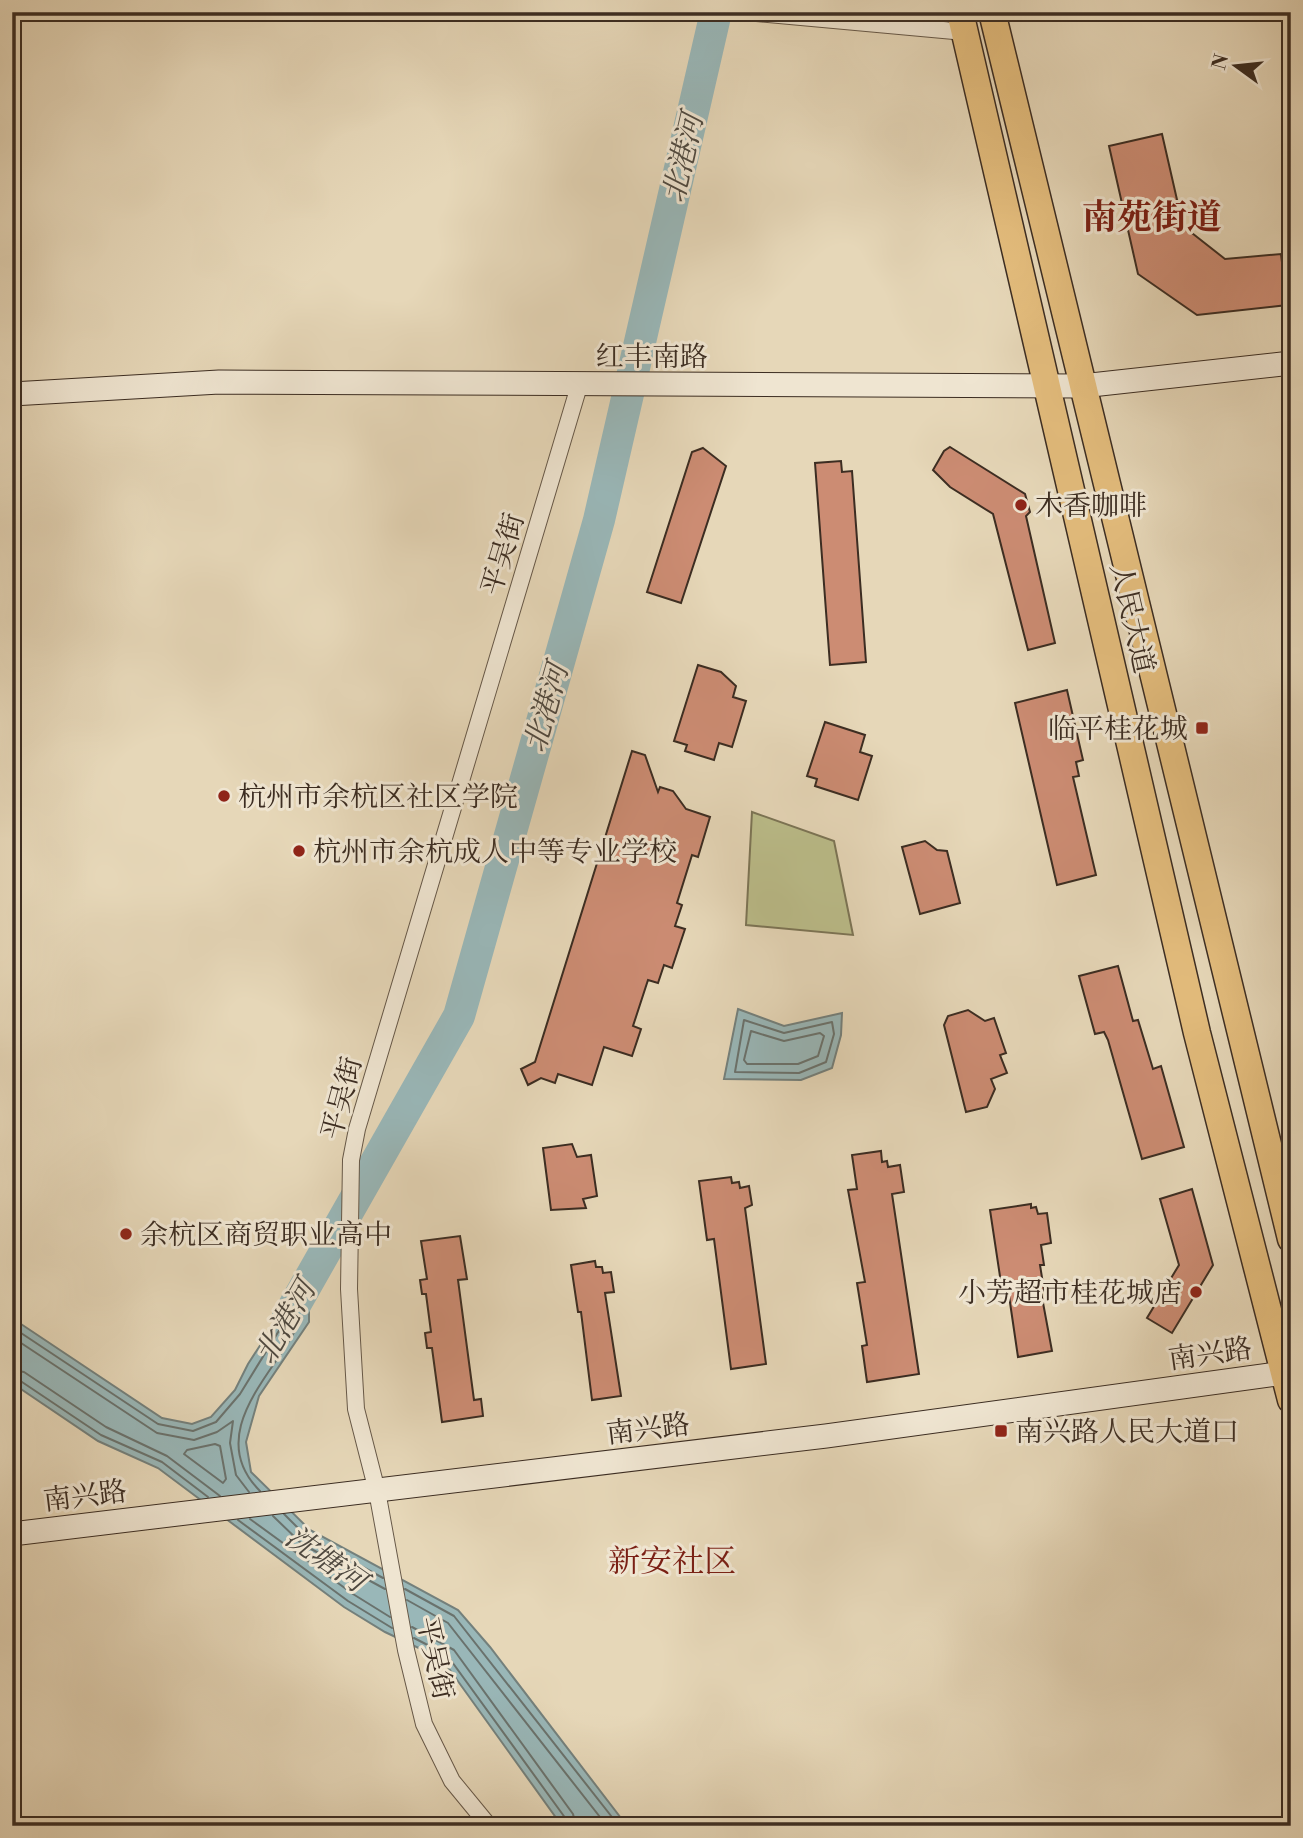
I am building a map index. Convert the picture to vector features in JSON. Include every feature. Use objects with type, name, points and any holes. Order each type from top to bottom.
[{"type":"main road","name":"人民大道","points":[[992,12],[1291,1239]]},
{"type":"main road","name":"人民大道","points":[[962,22],[1197,1033],[1287,1372],[1291,1400]]},
{"type":"street","points":[[746,12],[783,16],[962,22]]},
{"type":"street","name":"红丰南路","points":[[12,394],[219,382],[405,381],[580,386],[1082,386],[1291,363]]},
{"type":"street","name":"平吴街","points":[[489,1826],[452,1781],[424,1724],[406,1650],[377,1491],[356,1409],[349,1275],[351,1160],[357,1129],[580,386]]},
{"type":"street","name":"南兴路","points":[[12,1534],[826,1436],[1287,1372]]},
{"type":"green space","points":[[752,812],[834,841],[853,935],[746,925]]},
{"type":"water","points":[[738,1009],[784,1026],[842,1013],[841,1035],[832,1068],[801,1080],[724,1079]]},
{"type":"water","name":"沈塘河","points":[[309,1270],[309,1322],[259,1396],[246,1442],[251,1472],[310,1530],[458,1610],[490,1647],[627,1826],[562,1826],[442,1659],[385,1632],[344,1607],[158,1468],[98,1441],[12,1383],[12,1318],[162,1418],[192,1424],[211,1417],[235,1390],[248,1364]]},
{"type":"building","points":[[1162,134],[1183,226],[1225,259],[1281,254],[1287,305],[1197,315],[1138,274],[1109,146]]},
{"type":"building","points":[[950,447],[1025,494],[1030,512],[1026,516],[1055,643],[1028,650],[993,514],[950,487],[933,470],[944,451]]},
{"type":"building","points":[[703,448],[726,466],[681,603],[647,592],[692,452]]},
{"type":"building","points":[[841,461],[842,472],[852,471],[866,662],[830,665],[815,463]]},
{"type":"building","points":[[698,665],[721,672],[736,686],[733,697],[746,701],[732,747],[719,743],[714,760],[685,751],[687,745],[674,741]]},
{"type":"building","points":[[1067,690],[1083,760],[1076,762],[1079,776],[1073,777],[1096,875],[1057,885],[1015,703]]},
{"type":"building","points":[[825,722],[865,735],[860,752],[872,756],[858,800],[815,786],[817,779],[807,776]]},
{"type":"building","points":[[632,751],[645,755],[658,792],[660,787],[673,791],[686,809],[710,817],[698,857],[692,855],[677,903],[682,905],[675,926],[685,929],[672,968],[664,965],[658,983],[648,980],[633,1026],[641,1029],[632,1056],[604,1047],[592,1085],[558,1074],[555,1083],[541,1078],[528,1085],[521,1069],[535,1062]]},
{"type":"building","points":[[925,841],[937,850],[947,851],[960,903],[920,914],[902,847]]},
{"type":"building","points":[[1118,966],[1133,1021],[1138,1020],[1153,1069],[1161,1066],[1184,1147],[1142,1159],[1108,1040],[1104,1032],[1095,1034],[1079,976]]},
{"type":"building","points":[[968,1010],[985,1021],[994,1018],[1006,1053],[1000,1055],[1007,1073],[991,1079],[995,1089],[987,1107],[966,1112],[944,1025],[948,1016]]},
{"type":"building","points":[[572,1144],[577,1157],[591,1155],[597,1196],[583,1199],[586,1208],[551,1210],[543,1148]]},
{"type":"building","points":[[881,1151],[882,1162],[887,1161],[888,1167],[900,1165],[904,1192],[892,1194],[919,1374],[867,1382],[862,1346],[867,1345],[857,1283],[865,1282],[848,1190],[857,1189],[852,1155]]},
{"type":"building","points":[[731,1177],[732,1183],[739,1182],[740,1188],[749,1186],[752,1205],[745,1208],[766,1364],[731,1369],[714,1239],[707,1240],[699,1181]]},
{"type":"building","points":[[1192,1189],[1213,1265],[1172,1333],[1147,1318],[1179,1265],[1160,1199]]},
{"type":"building","points":[[1031,1204],[1031,1208],[1036,1207],[1038,1214],[1047,1213],[1051,1243],[1041,1245],[1044,1265],[1040,1265],[1044,1290],[1041,1292],[1052,1351],[1018,1357],[1007,1282],[1001,1283],[990,1210]]},
{"type":"building","points":[[460,1236],[467,1279],[458,1280],[474,1400],[481,1399],[483,1416],[442,1422],[432,1348],[427,1348],[425,1333],[431,1332],[426,1294],[422,1294],[420,1280],[427,1279],[421,1241]]},
{"type":"building","points":[[595,1261],[596,1267],[602,1267],[603,1273],[611,1272],[614,1292],[605,1293],[621,1396],[592,1400],[581,1312],[578,1312],[571,1265]]},
{"type":"waterway","name":"北港河","points":[[288,1317],[459,1016],[599,520],[716,12]]},
{"type":"place","name":"木香咖啡","points":[[1021,505]]},
{"type":"place","name":"临平桂花城","points":[[1202,728]]},
{"type":"place","name":"杭州市余杭区社区学院","points":[[224,796]]},
{"type":"place","name":"杭州市余杭成人中等专业学校","points":[[299,851]]},
{"type":"place","name":"余杭区商贸职业高中","points":[[126,1234]]},
{"type":"place","name":"小芳超市桂花城店","points":[[1196,1292]]},
{"type":"place","name":"南兴路人民大道口","points":[[1001,1431]]},
{"type":"district","name":"南苑街道","points":[[1152,217]]},
{"type":"district","name":"新安社区","points":[[672,1561]]}]
